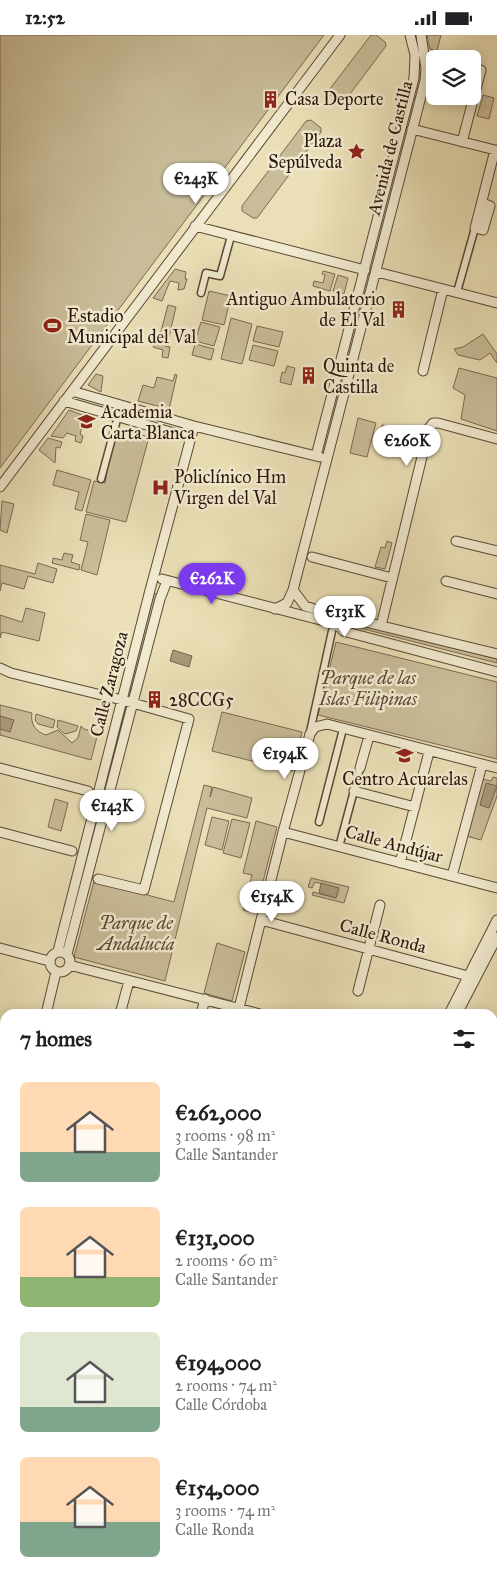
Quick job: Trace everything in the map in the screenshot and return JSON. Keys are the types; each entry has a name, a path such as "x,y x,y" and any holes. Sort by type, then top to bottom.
{"street":[{"path":"1,486 340,35"},
{"name":"Avenida de Castilla","path":"316,456 414,78 415,55 410,35"},
{"name":"Avenida de Castilla","path":"275,609 287,603 293,589 376,272 426,68 420,35"},
{"path":"462,142 470,105"},
{"path":"412,129 495,150 457,292"},
{"path":"195,226 365,270 373,265 376,272 497,302"},
{"path":"201,293 206,273 220,276 231,236"},
{"path":"423,371 443,289"},
{"path":"72,391 194,426 328,459"},
{"path":"64,401 191,438"},
{"path":"101,479 118,417"},
{"path":"172,432 175,420"},
{"path":"381,626 428,428 432,423 438,423 497,439"},
{"name":"Calle Zaragoza","path":"63,953 122,700 194,426"},
{"path":"456,541 497,551"},
{"path":"313,557 392,578"},
{"path":"155,577 275,609 337,623 353,619 497,654"},
{"name":"Calle Zaragoza","path":"63,953 160,599 167,581"},
{"path":"446,581 497,594"},
{"path":"293,589 305,606 337,623 343,631 497,672"},
{"path":"56,972 51,967 49,961 52,954 63,953 69,965 240,1009 282,832 310,734 337,623"},
{"path":"0,668 11,673 122,700 189,719 144,890 98,879"},
{"path":"310,734 315,727 327,724 429,752 497,768"},
{"path":"319,822 343,729"},
{"path":"340,847 369,736"},
{"path":"400,863 429,752"},
{"path":"452,876 482,765"},
{"path":"0,768 88,791"},
{"path":"354,791 415,807"},
{"path":"0,832 72,851"},
{"name":"Calle Andújar","path":"282,832 497,888"},
{"path":"358,991 380,905"},
{"name":"Calle Ronda","path":"261,920 468,976"},
{"path":"452,1009 497,920"},
{"path":"460,1009 497,937"},
{"path":"0,948 49,961"},
{"path":"56,972 63,971 69,965"},
{"path":"47,1009 56,972"},
{"path":"121,1009 129,981"},
{"path":"202,1009 205,999"}],"green space":[{"path":"0,35 324,35 0,468"},
{"path":"371,35 376,35 385,42 386,46 344,102 340,102 330,95 329,90"},
{"path":"427,35 441,35 437,50 430,49"},
{"path":"483,95 494,98 489,119 477,116"},
{"path":"311,120 321,128 321,132 257,218 253,218 242,211 242,206 306,121"},
{"path":"175,269 186,272 185,279 187,279 184,289 178,290 179,283 170,281 162,301 153,298"},
{"path":"323,271 335,274 330,291 313,286 314,281 323,283 325,275 322,274"},
{"path":"338,275 348,278 344,294 333,291"},
{"path":"209,291 231,296 224,325 202,320"},
{"path":"168,305 176,307 169,337 160,335"},
{"path":"231,318 252,324 242,364 221,359"},
{"path":"201,322 220,327 214,346 195,341"},
{"path":"257,326 283,332 279,347 253,341"},
{"path":"483,334 497,354 497,363 490,353 480,360 458,355 454,349 463,347"},
{"path":"160,338 166,339 165,346 170,347 168,358 162,357 163,350 153,347"},
{"path":"195,344 214,349 211,360 192,355"},
{"path":"253,345 278,351 274,366 249,360"},
{"path":"287,366 295,368 291,385 280,382 282,372 285,373"},
{"path":"459,368 497,378 497,431 461,419 465,395 453,388"},
{"path":"96,374 103,376 101,392 88,385"},
{"path":"175,374 177,375 169,409 138,401 143,385 154,388 157,377 173,381"},
{"path":"69,410 85,416 80,434 83,436 81,443 75,441 76,436 67,433 63,438 51,436"},
{"path":"358,418 376,423 367,457 350,453"},
{"path":"382,425 416,433 411,451 377,442"},
{"path":"115,428 149,437 126,522 86,512 94,481 105,483"},
{"path":"48,438 62,442 60,448 56,447 55,463 39,450"},
{"path":"57,470 91,480 82,511 75,509 79,492 53,485"},
{"path":"2,501 14,504 7,533 0,530"},
{"path":"86,514 110,520 97,575 81,570 88,542 80,540"},
{"path":"387,541 392,543 385,569 375,567 381,547 385,548"},
{"path":"64,553 73,555 71,562 80,565 79,570 52,563 53,558 62,560"},
{"path":"38,563 57,569 53,583 28,576 24,589 2,583 0,591 0,565 35,574"},
{"path":"153,593 157,594 133,691 128,690"},
{"path":"26,608 45,613 39,641 2,632 0,638 0,615 22,622"},
{"path":"353,621 497,659 497,663 352,626"},
{"name":"Parque de las Islas Filipinas","path":"336,642 497,682 497,759 318,715"},
{"path":"0,705 32,713 34,727 39,732 46,735 58,730 72,743 78,738 81,726 84,729 98,733 91,760 0,735"},
{"path":"124,708 128,709 88,864 84,863"},
{"path":"222,712 302,732 292,771 212,751"},
{"path":"36,714 55,720 53,728 38,724 35,720"},
{"path":"58,720 78,726 76,731 65,734 57,727"},
{"path":"493,777 497,778 497,796 481,840 466,836 482,779 491,781"},
{"name":"Parque de Andalucía","path":"204,785 212,787 210,797 213,787 252,798 247,818 207,808 165,981 74,957 94,881 174,902"},
{"path":"55,799 68,803 61,831 48,827"},
{"path":"212,817 229,821 222,850 205,845"},
{"path":"232,819 250,823 241,858 223,853"},
{"path":"256,821 277,827 255,913 243,910 252,875 243,873"},
{"path":"311,878 349,887 344,903 312,895 313,892 336,898 338,888 315,882 312,888 308,887"},
{"path":"217,943 245,952 232,1001 204,993"}],"shaded area":[{"path":"173,650 192,656 189,667 170,661"},
{"path":"0,716 14,720 10,732 0,729"},
{"path":"486,783 497,786 489,808 480,805"},
{"path":"321,883 339,888 336,898 319,893"}],"place":[{"name":"Casa Deporte","path":"271,99"},
{"name":"Plaza Sepúlveda","path":"356,151"},
{"name":"Antiguo Ambulatorio de El Val","path":"399,309"},
{"name":"Estadio Municipal del Val","path":"53,326"},
{"name":"Quinta de Castilla","path":"309,376"},
{"name":"Academia Carta Blanca","path":"87,422"},
{"name":"Policlínico Hm Virgen del Val","path":"160,487"},
{"name":"28CCG5","path":"155,700"},
{"name":"Centro Acuarelas","path":"405,756"}]}
